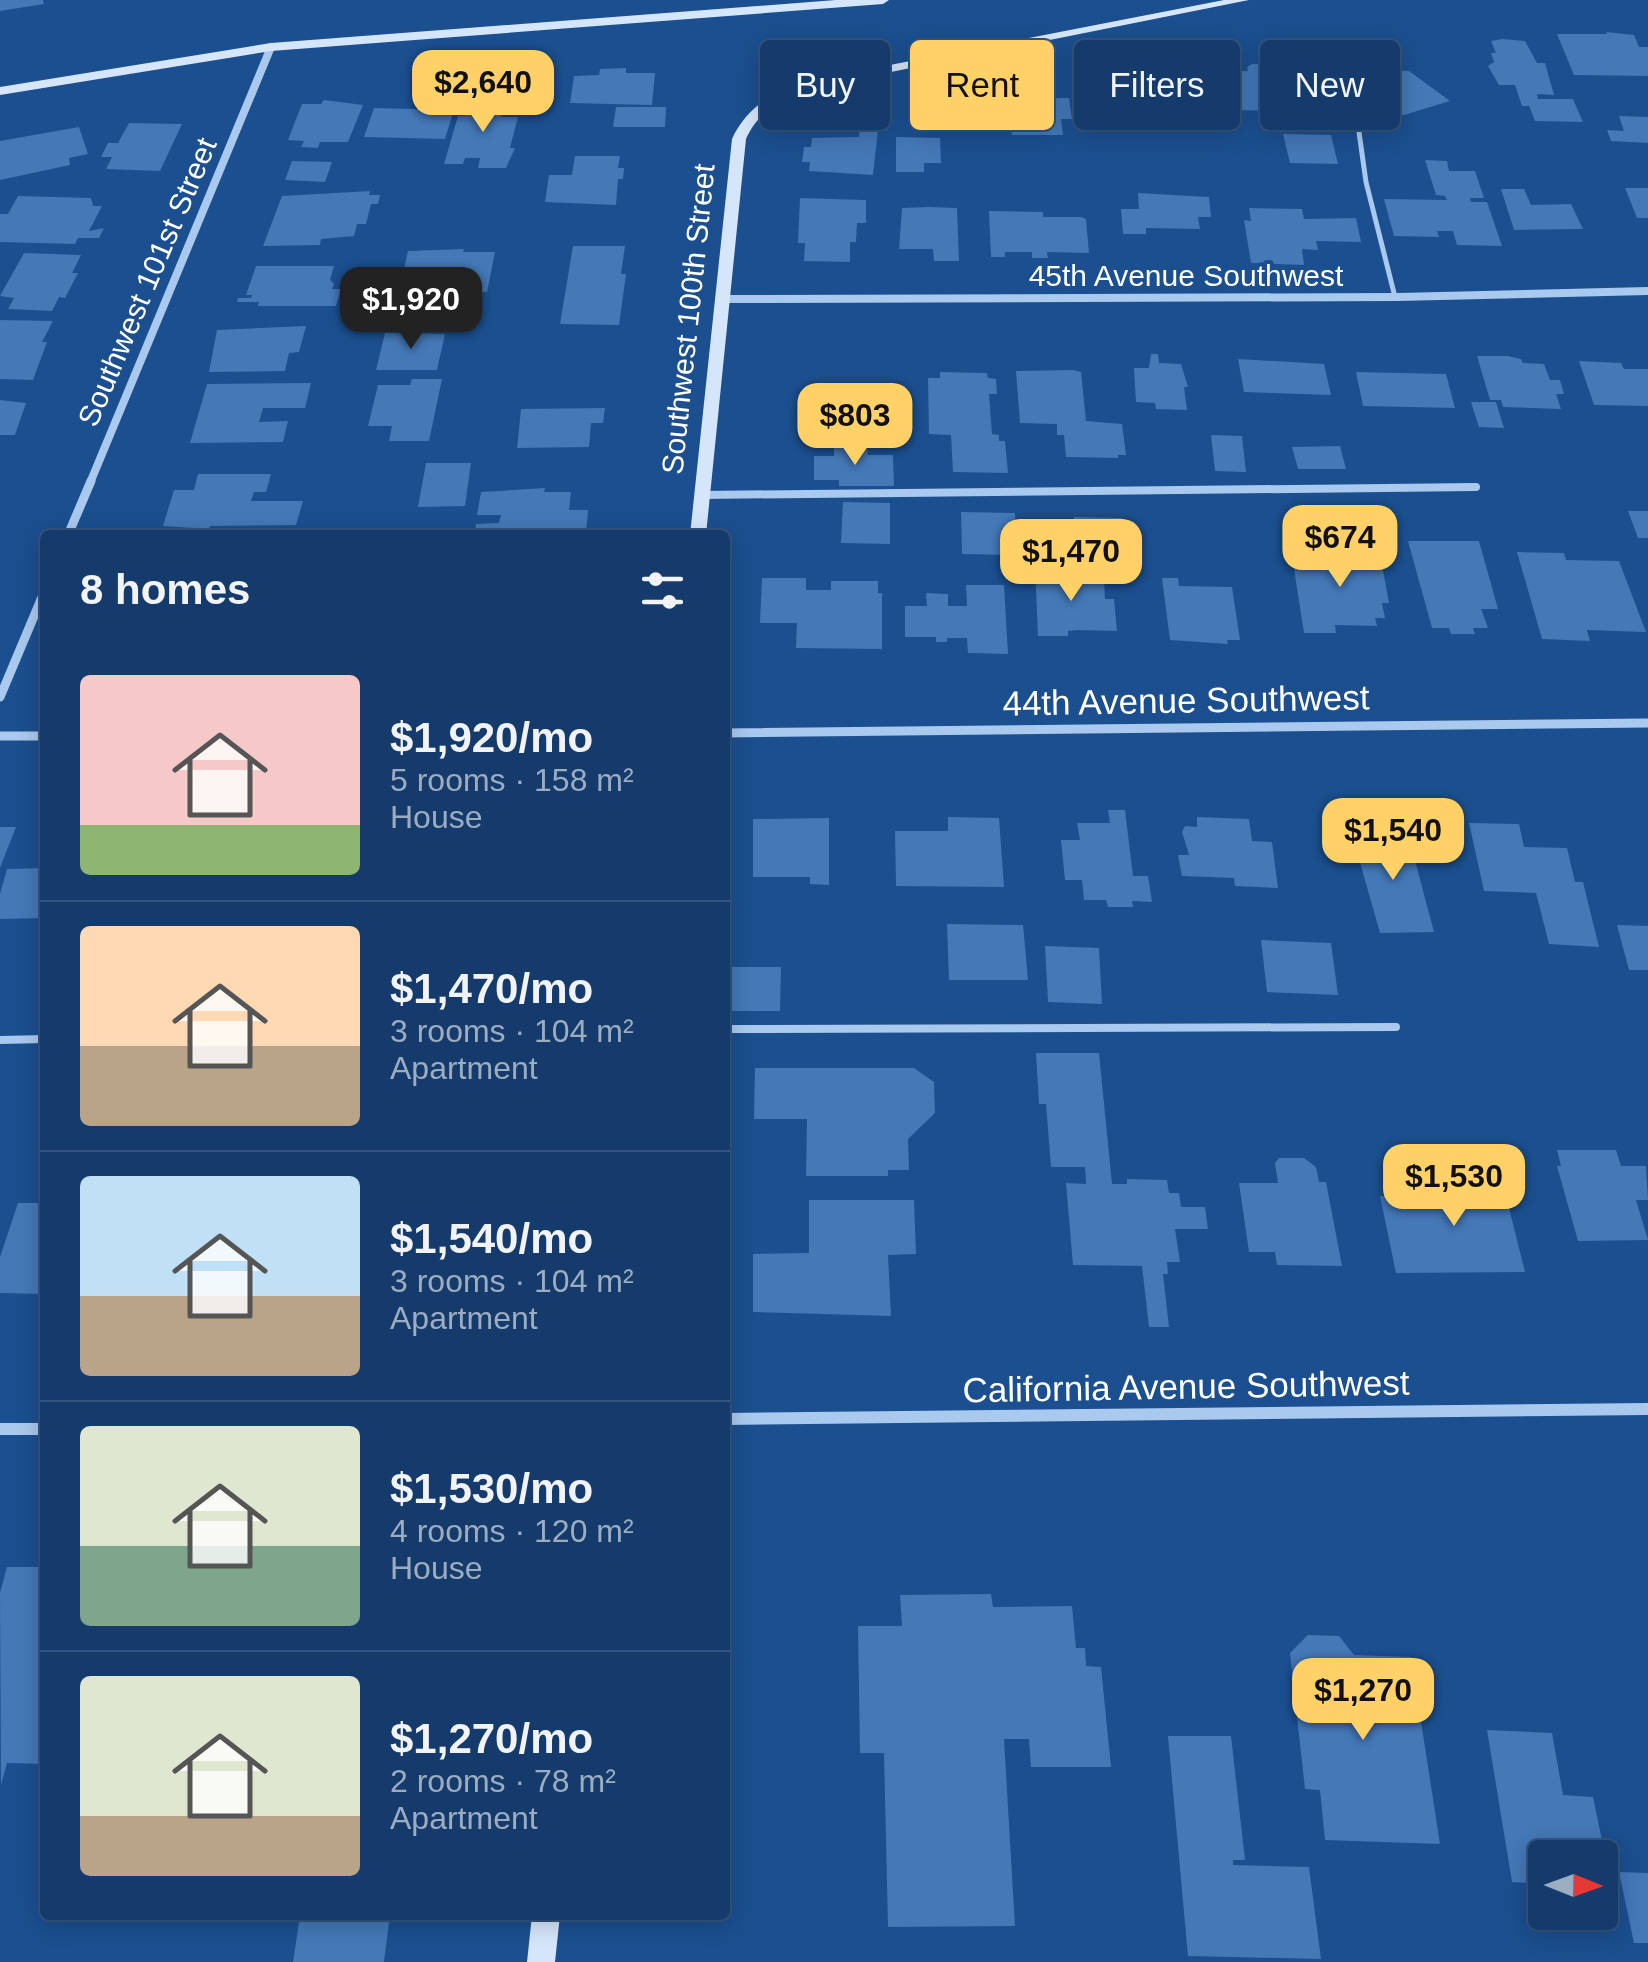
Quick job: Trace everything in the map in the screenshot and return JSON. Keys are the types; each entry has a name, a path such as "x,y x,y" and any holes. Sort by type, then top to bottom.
{"street":[{"path":"0,90 272,47 883,0"},
{"name":"Southwest 100th Street","path":"699,530 739,139 754,114 770,100 813,84 1234,1"},
{"name":"Southwest 101st Street","path":"70,530 272,47"},
{"name":"45th Avenue Southwest","path":"725,298 1396,296 1648,291"},
{"path":"0,698 40,602"},
{"name":"44th Avenue Southwest","path":"730,732 1648,723"},
{"path":"0,736 40,736"},
{"name":"California Avenue Southwest","path":"730,1419 1648,1409"},
{"path":"0,1429 40,1428"},
{"path":"541,1962 545,1920"}],"lane":[{"path":"1359,130 1366,182 1396,296"},
{"path":"703,495 1476,487"},
{"path":"730,1029 1396,1027"},
{"path":"0,1040 40,1039"}],"building":[{"path":"0,0 43,0 44,4 0,11"},
{"path":"1557,34 1634,35 1639,47 1648,47 1648,76 1574,75"},
{"path":"1491,41 1525,41 1537,63 1545,63 1554,95 1537,94 1538,99 1573,99 1583,122 1535,121 1529,106 1522,106 1515,85 1499,85 1488,66 1494,62 1491,53 1496,53"},
{"path":"1252,64 1260,64 1260,111 1240,110 1240,71 1248,71"},
{"path":"626,68 626,73 655,73 652,105 570,103 574,76"},
{"path":"1400,71 1409,71 1450,101 1400,116"},
{"path":"471,96 505,99 501,117 518,117 510,148 515,148 506,168 478,168 480,158 465,158 463,164 444,164 458,116 465,116"},
{"path":"1054,98 1069,98 1072,119 1061,119 1063,135 1012,135 1011,130 1054,130"},
{"path":"324,100 363,105 348,142 320,142 318,148 301,147 304,141 288,140 302,104 321,104"},
{"path":"616,107 666,107 665,127 613,127"},
{"path":"374,108 454,110 445,139 364,137"},
{"path":"1619,116 1648,117 1648,143 1611,141 1607,130 1624,131"},
{"path":"129,123 182,124 160,171 106,169 112,157 101,157 108,143 118,143"},
{"path":"79,127 88,154 69,158 70,165 0,180 0,141"},
{"path":"859,130 878,130 873,175 809,171 810,162 802,162 804,147 811,147 812,138 859,137"},
{"path":"1283,134 1331,135 1338,164 1290,163"},
{"path":"896,137 940,138 941,163 924,163 924,172 896,172"},
{"path":"575,156 620,156 618,168 624,168 623,179 618,179 616,205 545,202 549,175 572,175"},
{"path":"1425,160 1447,161 1449,171 1475,171 1484,198 1470,198 1471,202 1487,202 1502,246 1457,245 1453,231 1437,231 1439,237 1394,236 1384,199 1447,200 1436,195"},
{"path":"292,161 332,162 325,182 285,180"},
{"path":"1625,188 1648,188 1648,218 1637,218"},
{"path":"1501,189 1524,189 1531,205 1571,204 1583,229 1514,230"},
{"path":"370,191 369,195 380,195 378,204 371,204 366,224 357,224 354,236 321,239 320,245 263,246 282,196"},
{"path":"1138,193 1209,197 1211,217 1198,217 1200,229 1146,228 1146,234 1123,234 1121,209 1139,209"},
{"path":"18,196 91,198 93,206 102,206 89,231 104,228 99,238 78,238 75,244 0,242 0,214 8,214"},
{"path":"800,198 866,200 866,223 857,223 856,242 850,242 850,262 804,261 805,243 798,243"},
{"path":"902,208 957,208 959,261 934,261 933,249 899,249"},
{"path":"1249,208 1302,209 1304,219 1356,218 1361,242 1316,241 1318,250 1302,249 1304,265 1251,263 1244,220 1251,221"},
{"path":"989,211 1043,212 1043,217 1086,219 1089,253 1047,252 1048,258 1032,258 1032,252 1005,252 1005,257 991,257"},
{"path":"573,246 625,246 621,274 626,274 619,325 560,324"},
{"path":"464,249 463,252 495,252 487,292 411,291 414,278 402,278 408,251"},
{"path":"24,253 81,255 72,273 78,273 65,298 59,297 52,311 8,309 14,298 0,296"},
{"path":"256,266 334,266 332,289 341,289 336,306 258,306 259,302 237,302 238,298 251,298 252,295 246,295"},
{"path":"0,320 53,321 42,342 47,342 33,380 0,379"},
{"path":"306,326 299,352 289,353 285,371 209,372 217,330"},
{"path":"385,333 445,334 437,370 376,370"},
{"path":"1151,354 1158,354 1159,363 1181,364 1188,387 1184,387 1187,410 1156,409 1155,403 1136,402 1134,368 1149,368"},
{"path":"1477,356 1508,356 1523,363 1544,364 1550,380 1560,380 1564,394 1556,394 1561,409 1503,407 1501,400 1490,400"},
{"path":"1238,359 1324,364 1331,395 1244,392"},
{"path":"1579,361 1648,369 1648,406 1594,405"},
{"path":"1016,371 1081,372 1086,421 1122,424 1126,455 1066,457 1064,435 1057,435 1057,424 1020,423"},
{"path":"940,372 987,373 988,378 996,379 997,394 989,394 992,434 1005,441 1008,473 953,472 951,435 929,434 928,378 940,378"},
{"path":"1356,372 1446,374 1455,408 1363,406"},
{"path":"412,379 442,379 429,441 389,441 392,426 368,426 378,385 410,385"},
{"path":"311,383 305,408 263,408 259,422 288,421 283,442 190,443 207,384"},
{"path":"0,400 26,403 15,435 0,435"},
{"path":"1471,402 1496,402 1504,428 1479,427"},
{"path":"605,408 603,423 591,423 589,447 517,448 521,409"},
{"path":"1211,435 1242,436 1246,472 1215,471"},
{"path":"1340,446 1346,469 1298,469 1292,447"},
{"path":"834,447 867,447 868,455 893,455 894,486 839,486 839,480 814,480 814,456 834,456"},
{"path":"426,463 471,463 465,506 418,507"},
{"path":"198,474 271,474 266,492 254,492 251,501 303,501 296,525 209,529 163,526 174,490 194,490"},
{"path":"545,488 544,492 571,492 569,510 588,510 586,530 475,530 476,524 499,523 501,515 477,515 481,492"},
{"path":"843,502 890,503 890,544 841,543"},
{"path":"1628,511 1648,511 1648,538 1638,538"},
{"path":"961,512 1015,513 1017,555 962,554"},
{"path":"1074,517 1122,518 1125,548 1076,546"},
{"path":"1408,541 1479,541 1498,609 1481,609 1488,628 1473,628 1475,634 1451,634 1449,628 1432,628"},
{"path":"1313,551 1380,554 1389,603 1382,603 1385,618 1375,618 1377,626 1335,625 1336,633 1304,633 1292,556 1313,556"},
{"path":"1517,552 1564,553 1566,560 1619,561 1646,632 1587,630 1590,641 1542,639"},
{"path":"1035,567 1064,567 1065,580 1093,584 1092,578 1104,578 1105,599 1114,599 1117,631 1078,630 1068,631 1068,636 1038,636"},
{"path":"762,578 806,578 806,590 831,590 831,581 878,581 878,593 882,593 882,649 796,648 797,623 760,623"},
{"path":"1162,578 1178,578 1179,586 1232,587 1240,640 1227,640 1228,644 1170,640"},
{"path":"966,585 1004,585 1008,654 968,653 967,638 936,642 936,637 905,637 905,606 927,606 926,593 948,594 948,606 967,606"},
{"path":"1108,810 1125,810 1133,876 1148,876 1152,902 1132,901 1133,907 1108,907 1106,900 1084,900 1082,880 1065,880 1061,840 1080,840 1077,823 1110,823"},
{"path":"948,817 999,818 1004,887 896,886 895,831 948,831"},
{"path":"1197,817 1249,819 1252,841 1272,842 1278,888 1235,886 1234,878 1182,876 1178,855 1189,855 1182,832 1185,826 1197,827"},
{"path":"829,818 829,885 810,884 810,877 753,877 753,819"},
{"path":"1469,823 1519,824 1524,847 1567,848 1575,882 1583,882 1599,947 1549,944 1536,893 1484,891"},
{"path":"0,827 16,827 0,868"},
{"path":"1352,834 1408,834 1434,932 1380,933"},
{"path":"40,868 40,918 0,919 0,894 7,869"},
{"path":"947,924 1023,925 1028,980 949,980"},
{"path":"1617,925 1648,926 1648,970 1629,970"},
{"path":"1261,940 1331,943 1338,995 1267,992"},
{"path":"1045,946 1099,948 1102,1004 1048,1002"},
{"path":"730,967 781,967 780,1011 730,1011"},
{"path":"1036,1053 1099,1053 1112,1184 1127,1184 1127,1179 1167,1180 1169,1193 1179,1193 1181,1207 1205,1207 1208,1229 1175,1229 1180,1262 1167,1262 1168,1274 1163,1274 1169,1327 1149,1327 1142,1266 1073,1265 1066,1183 1086,1184 1085,1167 1051,1167 1046,1104 1039,1104"},
{"path":"755,1068 914,1068 934,1082 935,1113 908,1139 909,1170 888,1170 888,1176 806,1176 807,1119 754,1119"},
{"path":"1557,1150 1616,1150 1621,1166 1646,1166 1648,1200 1636,1200 1648,1240 1578,1241 1557,1166 1561,1166"},
{"path":"1279,1158 1304,1158 1316,1167 1319,1182 1326,1182 1342,1266 1277,1265 1275,1252 1249,1252 1239,1183 1278,1183 1275,1163"},
{"path":"1449,1176 1501,1176 1525,1272 1396,1273 1380,1196 1411,1196 1409,1190 1453,1190"},
{"path":"40,1197 40,1294 0,1293 0,1257 18,1203 38,1203"},
{"path":"809,1200 914,1200 916,1254 888,1255 891,1316 753,1312 753,1254 809,1253"},
{"path":"7,1567 40,1567 40,1764 7,1763 1,1785 0,1593"},
{"path":"991,1594 993,1607 1072,1606 1076,1648 1085,1648 1086,1666 1101,1667 1111,1767 1031,1767 1029,1739 1004,1739 1015,1926 888,1927 884,1753 860,1753 858,1626 902,1626 900,1595"},
{"path":"1308,1635 1339,1636 1354,1655 1411,1657 1440,1844 1325,1840 1320,1790 1305,1789 1290,1653"},
{"path":"1487,1730 1552,1733 1563,1795 1593,1797 1602,1840 1528,1840 1528,1883 1512,1882"},
{"path":"1168,1736 1231,1736 1245,1860 1233,1860 1233,1865 1309,1867 1321,1959 1188,1956"},
{"path":"1619,1872 1648,1873 1648,1943 1634,1943"},
{"path":"299,1920 389,1920 384,1962 293,1962"}]}
